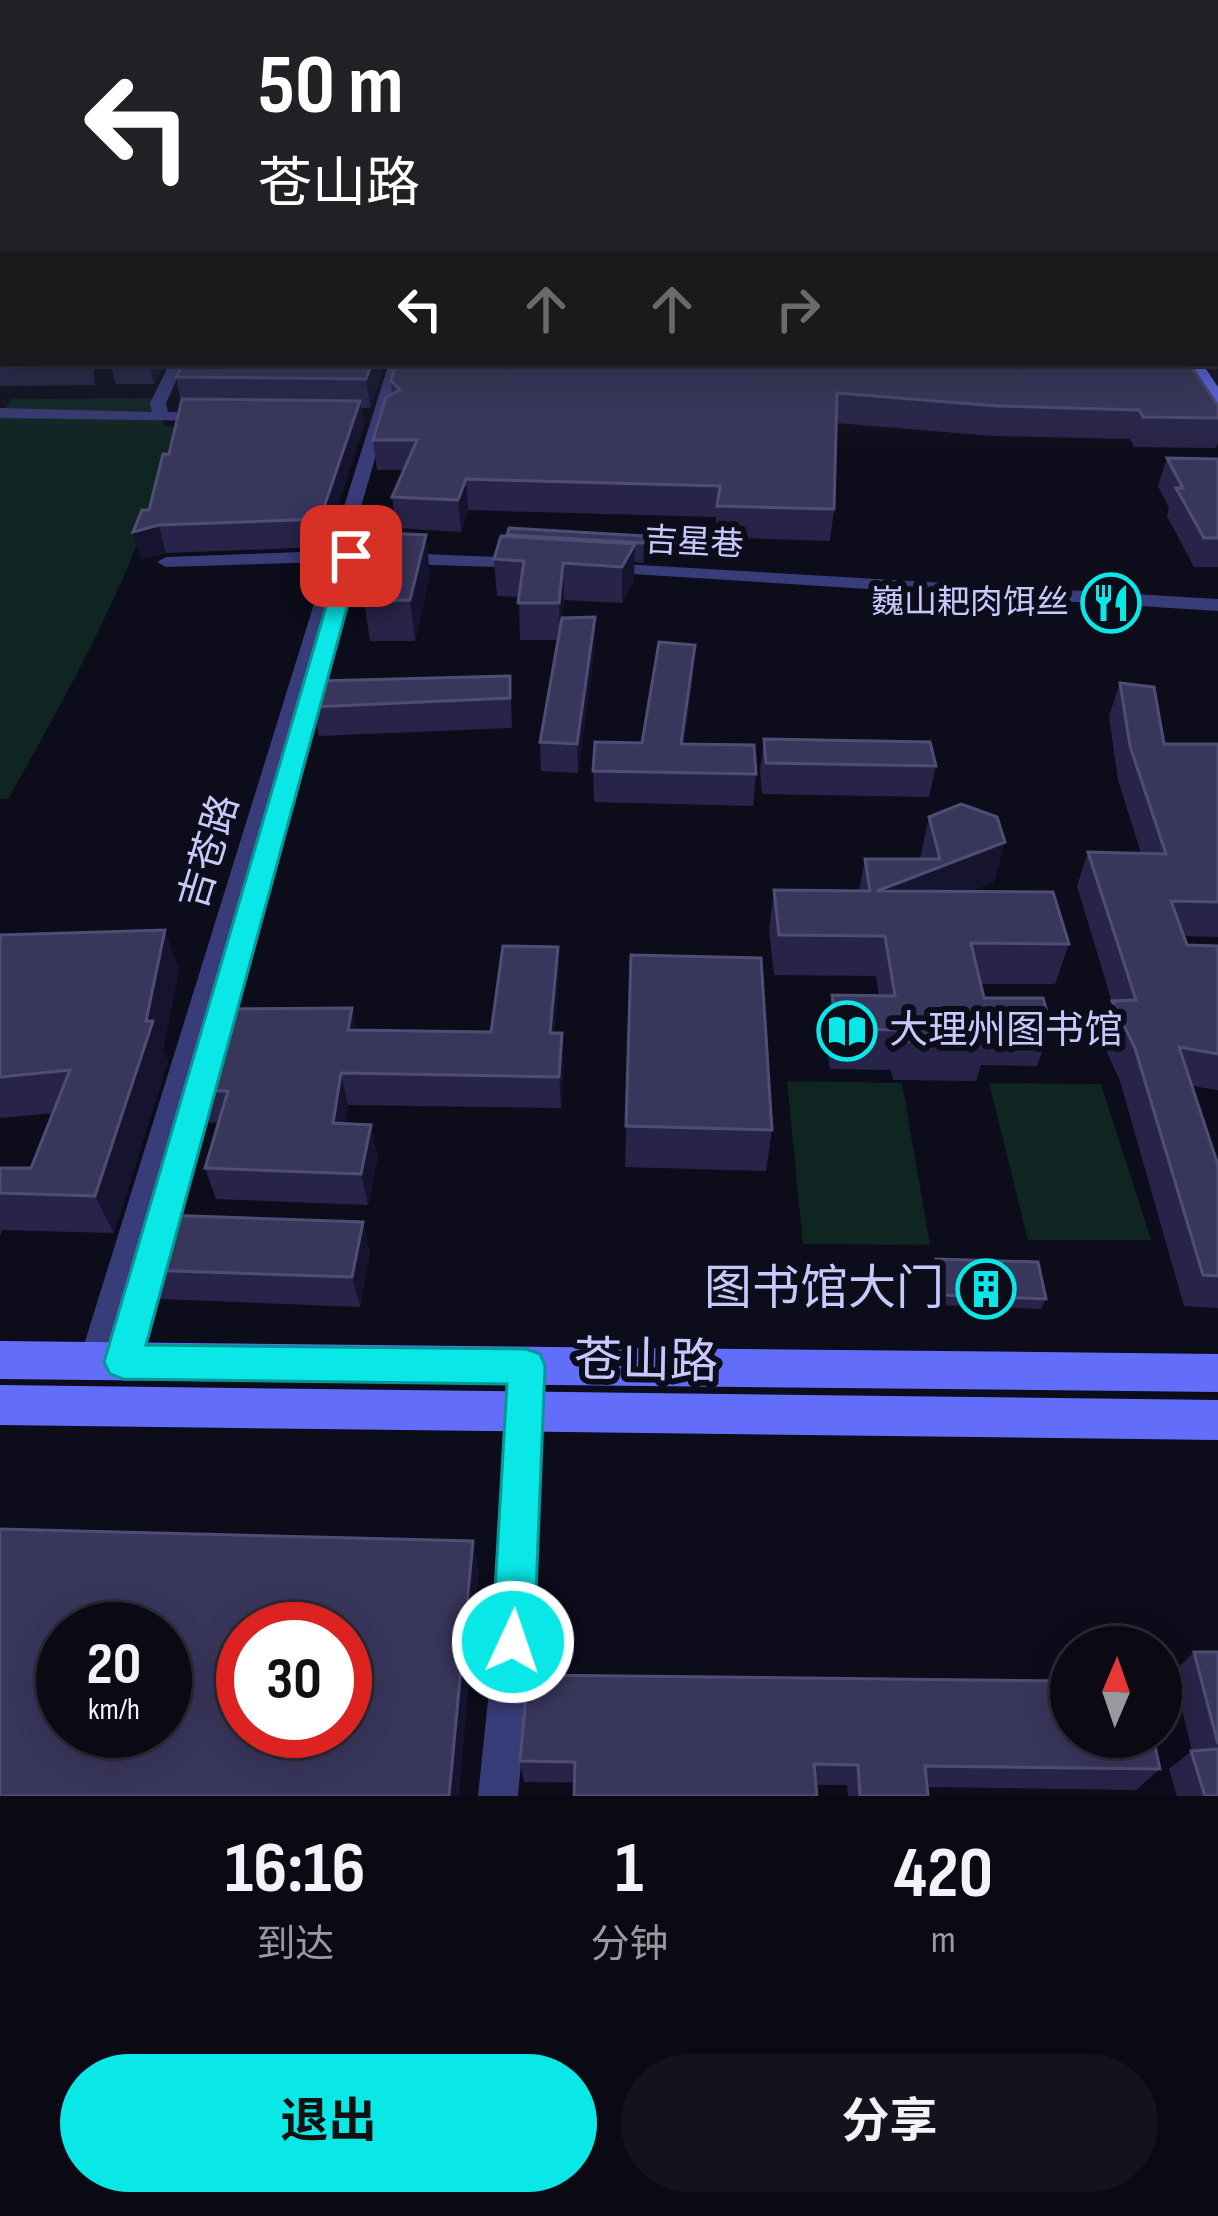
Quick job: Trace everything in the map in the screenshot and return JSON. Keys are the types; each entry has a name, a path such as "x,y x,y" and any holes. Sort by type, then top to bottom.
{"main road":[{"path":"1195,366 1218,402"},
{"name":"苍山路","path":"0,1360 1218,1373"},
{"name":"苍山路","path":"0,1405 1218,1420"}],"street":[{"path":"160,418 158,403 176,366"},
{"name":"吉苍路","path":"109,1361 344,557 375,418 395,366"},
{"name":"吉苍路","path":"375,418 406,366"},
{"path":"0,413 226,418"},
{"path":"166,562 344,557 548,565"},
{"name":"吉星巷","path":"596,568 1218,605"},
{"path":"499,1796 513,1642 526,1366"}],"green space":[{"path":"154,398 165,426 177,427 145,525 58,709 8,799 0,799 0,418 11,399"},
{"path":"787,1081 902,1083 930,1245 803,1244"},
{"path":"989,1083 1101,1084 1151,1240 1028,1240"}],"building":[{"path":"182,366 371,366 366,379 176,377"},
{"path":"395,366 1191,366 1218,406 1218,418 1143,417 1139,410 998,406 837,393 834,509 717,506 720,486 466,479 458,500 392,497 417,440 373,440 386,397 400,390 391,381"},
{"path":"182,399 360,401 320,519 159,525 133,532 142,510 149,510"},
{"path":"1167,458 1218,459 1218,538 1204,538 1176,488 1183,488"},
{"path":"509,528 647,536 644,543 507,535"},
{"path":"385,533 426,535 410,600 364,601"},
{"path":"501,536 635,544 622,567 563,563 559,603 518,603 524,561 494,559"},
{"path":"595,617 577,744 540,742 562,618"},
{"path":"659,642 695,645 681,744 754,745 756,774 593,771 595,742 642,743"},
{"path":"510,676 510,698 313,707 319,681"},
{"path":"1120,683 1154,687 1164,744 1218,744 1218,902 1171,901 1187,945 1218,946 1218,1054 1179,1047 1218,1165 1218,1276 1203,1275 1135,1048 1112,1001 1136,1000 1088,852 1166,854 1130,746"},
{"path":"764,739 930,742 936,766 766,763"},
{"path":"961,804 997,817 1005,842 877,891 1053,892 1069,944 971,943 984,998 1043,998 1051,1026 985,1025 988,1041 903,1041 901,1030 837,1029 832,995 895,996 885,936 779,935 774,890 870,891 865,859 940,859 929,817"},
{"path":"165,930 146,1021 153,1021 95,1196 0,1193 0,1168 31,1168 70,1070 0,1077 0,935"},
{"path":"503,946 558,947 550,1033 562,1033 559,1077 341,1073 333,1123 371,1125 361,1174 205,1168 228,1091 198,1091 222,1009 352,1008 348,1030 491,1032"},
{"path":"631,955 761,958 772,1130 626,1126"},
{"path":"163,1215 363,1222 352,1277 147,1270"},
{"name":"图书馆大门","path":"936,1259 1038,1262 1046,1299 942,1295"},
{"path":"0,1529 473,1541 449,1796 0,1796"},
{"path":"1194,1652 1218,1652 1218,1744"},
{"path":"528,1675 1050,1681 1050,1758 1158,1758 1160,1769 925,1766 928,1796 860,1796 858,1765 814,1764 817,1796 574,1796 575,1762 520,1761"},
{"path":"1218,1749 1218,1796 1205,1796 1191,1751"}],"place":[{"name":"巍山耙肉饵丝","path":"1111,603"},
{"name":"大理州图书馆","path":"847,1031"},
{"name":"图书馆大门","path":"986,1289"}],"route":[{"path":"351,556 123,1362 526,1366 513,1642"}]}
